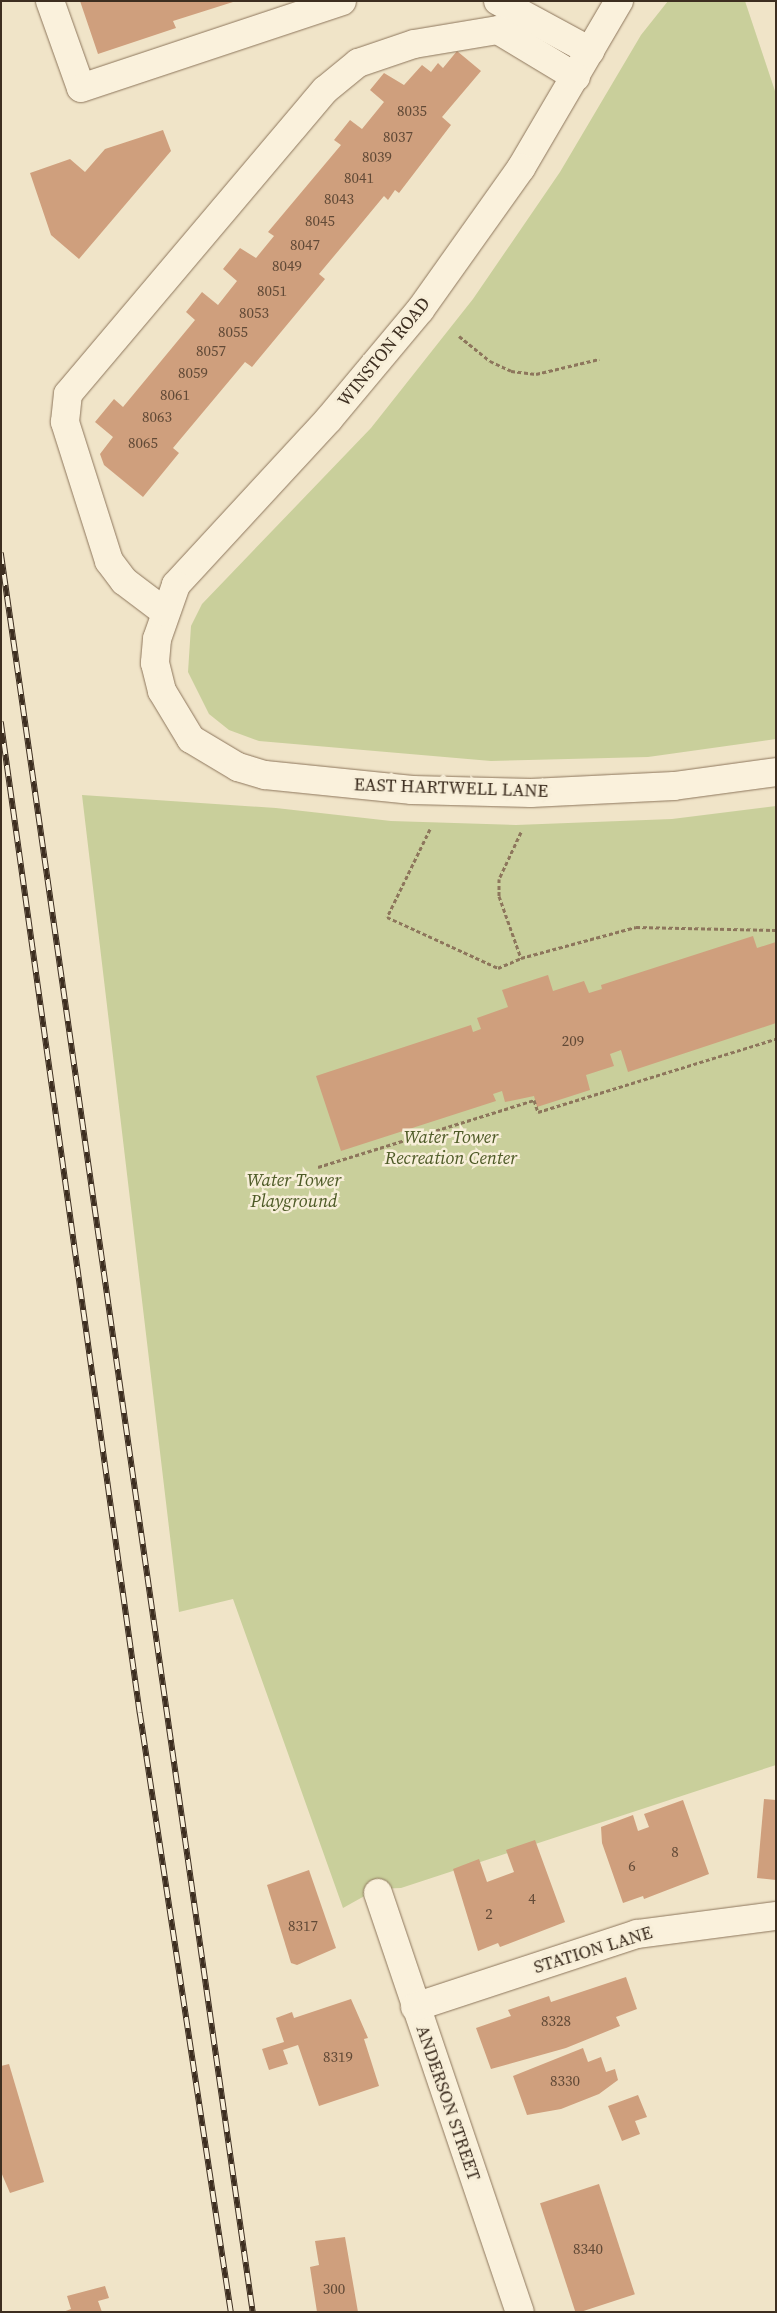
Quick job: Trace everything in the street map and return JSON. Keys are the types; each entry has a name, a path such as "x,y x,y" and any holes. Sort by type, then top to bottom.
{"street":[{"path":"50,1 81,88 342,1"},
{"path":"498,1 590,52"},
{"name":"WINSTON ROAD","path":"162,691 155,663 165,612 191,564 329,418 420,310 510,183 576,77 618,1"},
{"path":"165,612 124,581 109,561 65,422 68,394 326,90 358,63 414,44 498,30 576,77"},
{"name":"EAST HARTWELL LANE","path":"162,691 191,739 211,754 238,767 301,781 420,791 531,793 674,786 776,772"},
{"name":"ANDERSON STREET","path":"378,1893 415,2008 520,2312"},
{"name":"STATION LANE","path":"415,2008 637,1934 776,1916"}],"path":[{"path":"460,336 490,361 511,371 536,374 599,358"},
{"path":"430,829 388,917 498,968 521,958 636,927 776,930"},
{"path":"521,832 499,879 499,896 521,958"},
{"path":"318,1167 534,1100 538,1112 776,1039"}],"green space":[{"path":"668,1 745,1 776,94 776,739 648,757 491,761 259,741 229,730 209,714 188,672 191,626 202,604 371,428 473,299 560,172 641,35"},
{"name":"Water Tower Recreation Center","path":"82,795 276,808 391,821 516,825 672,819 776,806 776,1765 401,1888 377,1889 343,1908 233,1599 179,1612"}],"building":[{"path":"80,1 233,2 173,21 176,28 98,54"},
{"path":"457,51 481,71 442,117 451,125 399,193 395,190 388,200 384,196 319,274 325,279 252,367 245,362 173,448 179,453 143,497 104,465 100,454 113,437 95,422 114,399 123,407 195,320 186,312 202,292 218,305 237,281 223,269 240,248 256,258 274,236 268,232 341,145 334,140 350,120 362,129 384,102 370,90 384,73 404,85 422,65 431,72 438,63 443,68"},
{"path":"163,130 171,151 79,259 51,235 30,173 70,159 85,172 105,149"},
{"name":"Water Tower Recreation Center","path":"753,936 757,948 776,942 776,1023 628,1072 621,1050 610,1054 614,1066 586,1075 590,1090 537,1107 534,1096 505,1102 502,1091 493,1094 496,1101 341,1151 316,1076 471,1025 473,1032 481,1029 477,1018 508,1007 502,990 548,975 553,991 584,981 589,993 602,989 601,985"},
{"path":"764,1799 776,1800 776,1880 757,1878"},
{"path":"683,1800 709,1874 644,1899 643,1896 623,1903 602,1843 601,1827 633,1815 638,1831 649,1827 644,1814"},
{"path":"535,1840 565,1922 500,1947 498,1943 478,1951 453,1869 479,1859 487,1882 514,1872 506,1850"},
{"path":"309,1870 336,1948 297,1965 291,1963 267,1885"},
{"path":"626,1977 637,2009 616,2017 620,2026 566,2048 491,2069 476,2028 511,2016 508,2010 549,1996 551,2002"},
{"path":"351,1999 368,2038 364,2039 379,2086 319,2106 298,2045 283,2050 288,2064 269,2070 262,2049 284,2042 276,2018 292,2012 294,2018"},
{"path":"583,2048 588,2062 601,2057 606,2072 615,2069 618,2080 599,2094 561,2109 527,2115 513,2076"},
{"path":"9,2064 44,2182 10,2193 1,2172 1,2066"},
{"path":"638,2095 647,2117 635,2121 640,2134 622,2141 608,2106"},
{"path":"599,2184 635,2294 575,2312 540,2203"},
{"path":"345,2237 358,2312 317,2312 310,2267 319,2265 315,2241"},
{"path":"105,2286 109,2298 98,2301 102,2312 63,2312 71,2309 67,2296"}],"railway":[{"path":"1,553 253,2312"},
{"path":"1,722 140,1713 231,2312"}],"park label":[{"name":"Water Tower Playground","path":"294,1191"}]}
